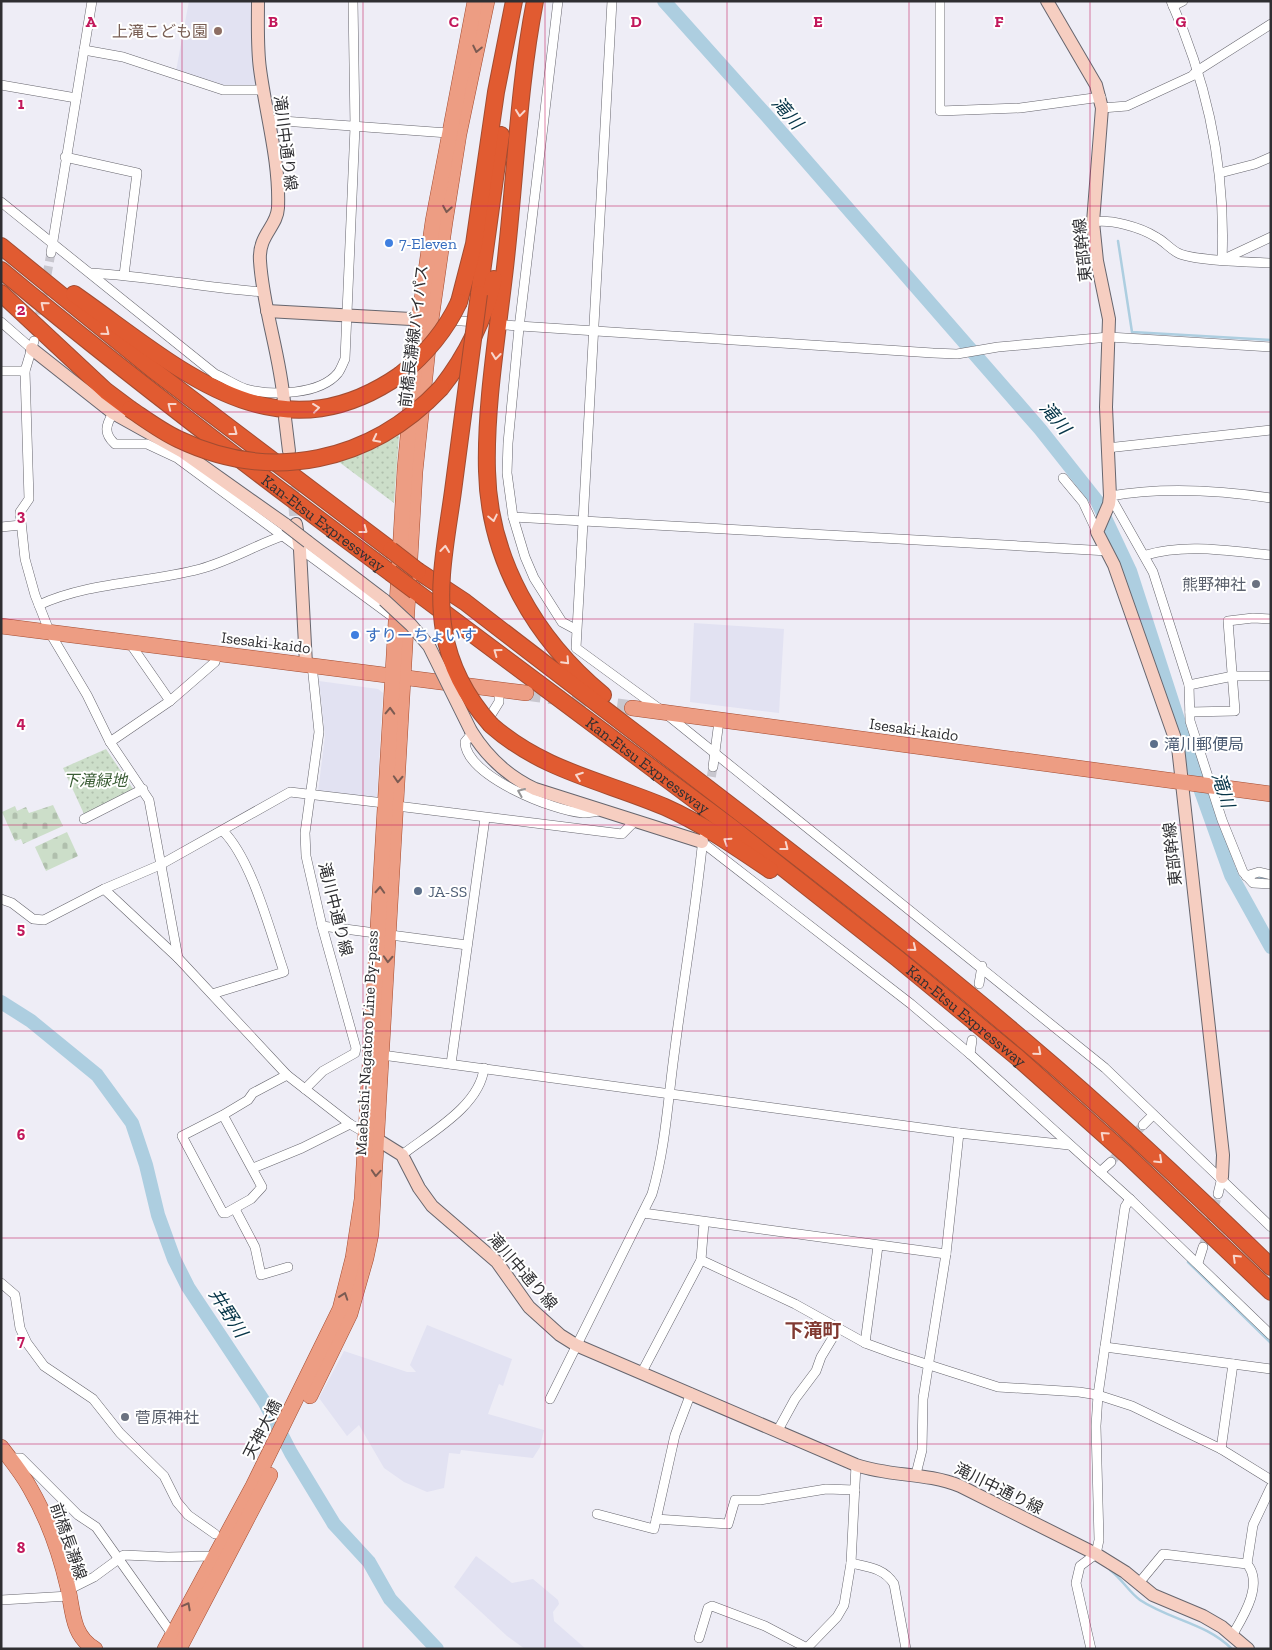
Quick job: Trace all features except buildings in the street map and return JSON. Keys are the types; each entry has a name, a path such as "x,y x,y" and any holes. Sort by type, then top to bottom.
{"highway":[{"path":"1,244 193,377 212,389 241,401 281,409 327,407 375,391 400,375 433,345 459,302 474,244 496,92 514,1"},
{"path":"522,1 506,94 446,540 442,600 444,630 453,665 471,700 480,727 554,766 628,793 692,820 726,840 897,958"},
{"path":"535,1 512,186 487,451 491,512 502,553 528,610 541,630 568,662 615,705 713,780 747,817"},
{"path":"1,293 106,391 159,428 196,447 236,459 281,463 320,458 371,442 408,419 442,388 466,354 484,313 502,246 512,186"},
{"name":"Kan-Etsu Expressway","path":"1,244 152,369 418,570 465,602 747,817 908,944 1028,1044 1136,1138 1271,1267"},
{"name":"Kan-Etsu Expressway","path":"1,270 263,478 735,830 897,958 1039,1076 1148,1174 1271,1292"}],"main road":[{"name":"前橋長瀞線バイパス","path":"398,677 416,472 432,221 475,1"},
{"name":"前橋長瀞線バイパス","path":"425,320 459,134 487,1"},
{"name":"Isesaki-kaido","path":"1,626 526,693"},
{"name":"Maebashi-Nagatoro Line By-pass","path":"372,1136 398,677"},
{"name":"Isesaki-kaido","path":"632,708 1271,794"},
{"name":"Maebashi-Nagatoro Line By-pass","path":"306,1393 348,1286 360,1216 382,1056 383,934"},
{"name":"天神大橋","path":"256,1491 306,1393"},
{"name":"前橋長瀞線","path":"5,1452 30,1487 49,1526 69,1593 76,1627 83,1641 93,1648"},
{"path":"165,1649 214,1556 256,1491"},
{"path":"179,1649 256,1491"}],"street":[{"path":"52,249 65,157 92,1"},
{"name":"滝川中通り線","path":"258,1 260,67 275,158 278,210 262,240 260,249 263,292 273,344 278,356 284,398"},
{"path":"1,202 52,249 89,273 215,374 246,389 284,398 326,383 338,373 345,359 355,127 353,1"},
{"path":"558,1 519,328 507,473 513,517 534,578 562,622 575,629"},
{"path":"612,1 575,629 576,648 665,713 982,966 1105,1068 1153,1116 1222,1177 1271,1227"},
{"path":"940,1 940,111 1101,102 1127,106 1192,76 1271,24"},
{"path":"1047,1 1083,61 1101,102"},
{"path":"1184,1 1172,3 1212,119 1220,172 1220,204 1224,221 1222,260"},
{"path":"84,50 123,57 222,90 263,90"},
{"path":"1,85 76,98"},
{"name":"東部幹線","path":"1101,102 1093,222 1097,261 1109,318 1106,384 1110,496 1107,509 1097,528 1108,550 1174,734 1179,754 1198,783 1223,1155 1222,1177 1218,1194"},
{"path":"268,120 448,133"},
{"path":"65,157 137,173 124,275"},
{"path":"1220,172 1255,164 1271,157"},
{"path":"1093,222 1101,220 1143,230 1158,237 1179,254 1222,260 1271,263"},
{"path":"1222,260 1271,237"},
{"path":"89,273 124,275 217,289 263,292"},
{"path":"267,311 477,322"},
{"path":"1,322 33,345 113,413 183,452 288,528 304,546 390,615"},
{"path":"504,325 519,328 959,353 1109,337 1271,347"},
{"path":"33,345 26,371 29,499 20,512 25,559 39,605 50,632 87,695 110,742 149,800 178,958"},
{"path":"1,371 26,371"},
{"path":"113,413 106,424 106,430 107,435 115,444 147,444 171,455 236,500 288,528"},
{"path":"285,418 289,451"},
{"path":"1107,448 1271,430"},
{"path":"1063,478 1084,502 1097,528"},
{"path":"1271,498 1242,494 1141,491 1110,496 1146,555 1154,572 1189,685 1190,721 1198,783 1222,820 1246,876 1253,883 1271,884"},
{"path":"513,517 1108,550"},
{"path":"1,527 21,525"},
{"path":"39,605 61,595 199,569 229,559 288,528"},
{"path":"304,546 384,600 411,625 429,646 480,727 488,754 519,781 535,789 634,821 702,840 911,1004 970,1054 1130,1199 1271,1335"},
{"name":"滝川中通り線","path":"304,546 309,664 319,732 305,833 306,856 322,926 356,1048 355,1053 323,1071 305,1089"},
{"path":"1146,555 1160,550 1207,549 1271,555"},
{"path":"1190,712 1235,711 1228,622 1253,618 1271,619"},
{"path":"128,642 170,701"},
{"path":"110,742 170,701 215,662 217,654"},
{"path":"1189,685 1233,676 1271,676"},
{"path":"480,727 499,702 499,690"},
{"path":"713,767 719,721"},
{"path":"84,819 143,789"},
{"path":"1,899 12,903 32,919 44,920 104,889 160,865 290,792 622,834 634,821"},
{"path":"450,1064 485,818"},
{"path":"212,994 284,972 255,889 234,843 223,831"},
{"path":"550,1400 652,1194 659,1170 664,1147 669,1092 702,840"},
{"path":"1246,876 1259,872 1271,875"},
{"path":"104,889 178,958 287,1075 350,1124 402,1155 466,1104 476,1093 484,1068"},
{"path":"322,926 467,945"},
{"path":"979,984 982,966"},
{"path":"970,1054 972,1040"},
{"path":"382,1056 669,1092 959,1133 1069,1145"},
{"path":"223,1115 262,1187 251,1200 226,1214 223,1212 181,1138 248,1100 253,1093 287,1075"},
{"path":"1143,1125 1153,1116"},
{"path":"252,1168 302,1148 350,1124"},
{"path":"916,1474 922,1450 923,1399 946,1254 959,1133"},
{"name":"滝川中通り線","path":"402,1155 419,1188 432,1206 497,1262 529,1308 560,1335 576,1345 856,1465 886,1474 916,1474 941,1479 960,1486 1096,1554 1139,1583 1153,1595 1203,1616 1233,1634 1248,1649"},
{"path":"1100,1172 1111,1162"},
{"path":"1091,1649 1076,1583 1080,1566 1096,1554 1099,1540 1096,1426 1098,1395 1125,1207 1130,1199"},
{"path":"234,1209 255,1247 260,1274 288,1267"},
{"path":"642,1213 704,1223 946,1254"},
{"path":"642,1372 702,1260 704,1223"},
{"path":"865,1343 878,1246"},
{"path":"1198,1263 1203,1247"},
{"path":"702,1260 795,1304 838,1330 865,1343 929,1366 998,1387 1062,1390 1098,1395 1132,1406 1221,1449 1271,1480"},
{"path":"1,1283 15,1294 20,1328 27,1343 44,1366 93,1400 120,1432 164,1476 177,1502 188,1515 215,1534"},
{"path":"778,1430 795,1399 816,1371 821,1358 838,1330"},
{"path":"1105,1347 1271,1369"},
{"path":"1221,1449 1233,1364"},
{"path":"596,1514 654,1529 675,1435 691,1393"},
{"path":"5,1452 21,1458 78,1515 96,1527 172,1634"},
{"path":"699,1638 708,1608 712,1606 765,1626 806,1648 837,1617 844,1605 851,1563 856,1465"},
{"path":"1233,1634 1245,1614 1252,1594 1252,1578 1247,1564 1253,1525 1271,1488"},
{"path":"656,1519 728,1524 735,1500 760,1500 826,1489 855,1490"},
{"path":"1139,1583 1163,1554 1247,1564"},
{"path":"1,1600 69,1593 120,1560 124,1555 168,1558 214,1556"},
{"path":"851,1563 878,1569 888,1575 894,1584 906,1649"}],"shaded area":[{"name":"上滝こども園","path":"189,1 252,1 257,87 223,87 176,71"},
{"path":"694,623 784,629 779,713 690,702"},
{"path":"319,681 378,689 383,693 377,797 374,800 318,792 325,736"},
{"path":"427,1325 512,1359 503,1386 499,1384 488,1414 544,1430 540,1447 533,1458 461,1450 460,1454 449,1453 444,1488 427,1492 404,1482 384,1468 359,1425 347,1436 319,1398 344,1351 407,1372 416,1372 410,1365"},
{"path":"476,1556 512,1583 533,1579 558,1600 559,1604 553,1612 554,1621 586,1649 525,1649 507,1636 454,1587"}],"green space":[{"path":"399,435 394,503 339,462 376,448"},
{"name":"下滝緑地","path":"106,749 133,789 84,814 63,768"},
{"path":"53,805 63,826 23,844 21,839 15,841 2,812 15,806 17,811 26,807 29,813"},
{"path":"67,832 78,856 46,871 35,847"}],"waterway":[{"name":"滝川","path":"664,1 1040,429 1097,501 1130,571 1202,794 1231,875 1271,947"},
{"path":"1118,241 1132,332 1271,340"},
{"path":"1229,867 1239,871"},
{"path":"1254,876 1270,880"},
{"name":"井野川","path":"1,1002 31,1021 97,1075 132,1123 146,1165 158,1215 174,1259 188,1287 265,1403 291,1453 334,1524 369,1562 390,1599 437,1649"},
{"path":"1188,1262 1271,1343"},
{"path":"1110,1570 1140,1600 1211,1633 1232,1649"}],"tunnel":[{"path":"37,328 51,253"},
{"path":"291,468 296,524"},
{"path":"526,693 632,708"},
{"path":"709,790 713,767"},
{"path":"1111,1162 1143,1125"},
{"path":"1203,1247 1218,1194"}],"place":[{"name":"上滝こども園","path":"218,31"},
{"name":"7-Eleven","path":"389,243"},
{"name":"熊野神社","path":"1256,584"},
{"name":"すりーちょいす","path":"355,635"},
{"name":"滝川郵便局","path":"1154,744"},
{"name":"JA-SS","path":"418,891"},
{"name":"菅原神社","path":"125,1417"}],"district":[{"name":"下滝町","path":"813,1330"}]}
